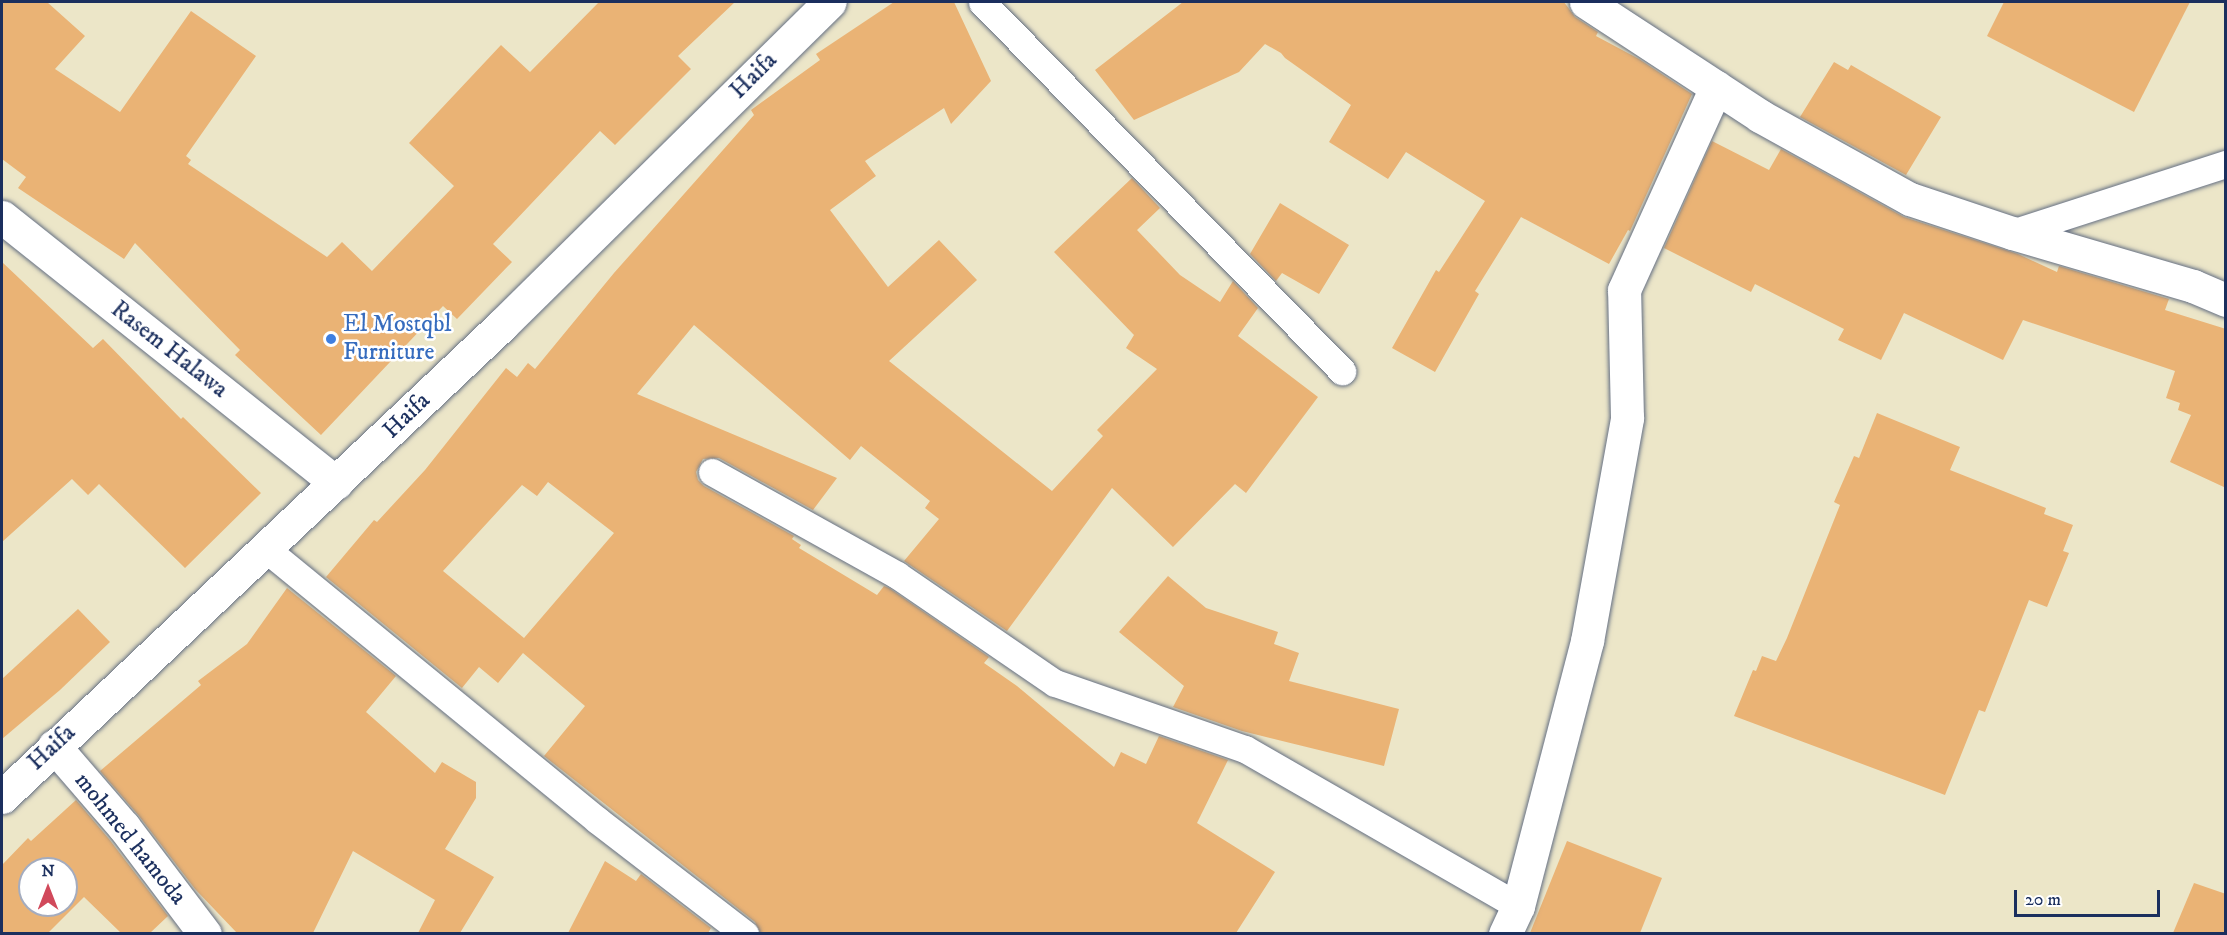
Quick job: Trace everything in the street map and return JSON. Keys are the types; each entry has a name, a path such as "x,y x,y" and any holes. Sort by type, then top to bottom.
{"street":[{"name":"Haifa","path":"2,797 502,325 829,2"},
{"path":"1586,2 1760,116 1910,199 2012,233 2193,286 2226,300"},
{"path":"1512,920 1587,641 1624,430 1624,290 1716,87"},
{"name":"Rasem Halawa","path":"2,217 336,483"},
{"name":"mohmed hamoda","path":"54,746 124,827 205,933"}],"lane":[{"path":"982,2 1342,371"},
{"path":"2012,233 2226,164"},
{"path":"712,472 897,575 1054,683 1245,749 1512,920"},
{"path":"266,549 597,820 745,933"}],"building":[{"path":"2,2 47,2 85,36 55,69 120,112 191,11 256,56 186,156 191,160 188,164 327,257 342,242 372,271 454,186 409,143 501,45 530,72 599,2 735,2 678,56 691,69 615,145 600,131 493,244 512,262 457,319 443,306 321,435 235,355 240,350 135,243 124,259 18,188 26,177 2,159"},
{"path":"894,2 954,2 991,81 951,124 944,108 865,161 876,176 830,210 888,287 939,240 977,280 889,361 1052,491 1103,436 1097,430 1157,369 1126,348 1134,335 1054,252 1132,178 1160,208 1137,230 1180,275 1220,302 1233,281 1258,308 1238,336 1318,397 1246,493 1235,484 1173,547 1112,488 1007,631 904,561 939,519 925,508 930,501 861,446 850,460 694,325 637,394 837,478 813,510 719,458 703,459 696,472 698,480 704,486 794,536 792,539 801,545 799,548 877,595 884,586 889,588 989,657 984,663 1017,686 1114,767 1121,752 1146,764 1159,736 1228,760 1197,823 1275,872 1236,933 760,933 755,922 544,756 585,706 523,653 498,683 479,667 462,688 326,577 374,520 377,522 425,470 506,368 517,377 528,363 535,369 614,273 754,115 751,110 820,60 816,54","holes":["548,482 614,533 524,638 443,571 522,485 537,496"]},
{"path":"1183,2 1564,2 1575,17 1598,32 1596,36 1639,59 1692,94 1630,231 1628,230 1609,264 1521,217 1475,291 1479,294 1435,372 1392,348 1436,270 1439,272 1485,201 1406,152 1388,179 1329,142 1351,105 1281,53 1265,44 1239,72 1134,120 1095,70"},
{"path":"2004,2 2190,2 2134,112 1987,36"},
{"path":"1834,62 1848,70 1851,65 1941,117 1906,175 1800,117"},
{"path":"1712,141 1769,170 1781,149 1904,217 2018,254 2057,272 2059,266 2169,299 2165,310 2226,329 2226,488 2170,462 2191,415 2178,410 2180,403 2166,398 2175,371 2023,320 2003,360 1904,313 1881,360 1838,340 1844,329 1755,284 1751,292 1664,248"},
{"path":"1280,203 1349,245 1319,294 1282,273 1276,281 1250,254"},
{"path":"2,262 93,348 103,339 181,419 183,417 261,493 185,568 99,484 88,495 72,479 2,542"},
{"path":"1877,413 1960,447 1950,470 2046,508 2044,514 2073,525 2063,551 2069,553 2047,607 2029,600 1985,712 1979,710 1945,795 1734,716 1753,670 1756,671 1762,656 1776,661 1787,638 1840,505 1834,502 1854,456 1859,458"},
{"path":"1168,576 1206,608 1278,632 1274,644 1299,653 1289,681 1399,709 1384,766 1242,731 1173,707 1184,686 1119,632"},
{"path":"287,588 396,676 366,712 435,773 442,762 476,782 476,798 445,849 494,877 460,933 418,933 435,900 353,851 313,933 237,933 195,889 139,816 100,771 201,685 198,681 247,644"},
{"path":"78,609 110,642 60,690 2,739 2,679"},
{"path":"76,800 168,916 150,933 121,933 84,897 78,903 78,857 18,857 18,917 64,917 48,933 2,933 2,865 28,838 31,841"},
{"path":"1567,841 1662,878 1640,933 1530,933"},
{"path":"605,861 636,881 641,874 711,928 708,933 568,933"},
{"path":"2194,883 2226,894 2226,933 2173,933"}],"place":[{"name":"El Mostqbl Furniture","path":"331,339"}]}
